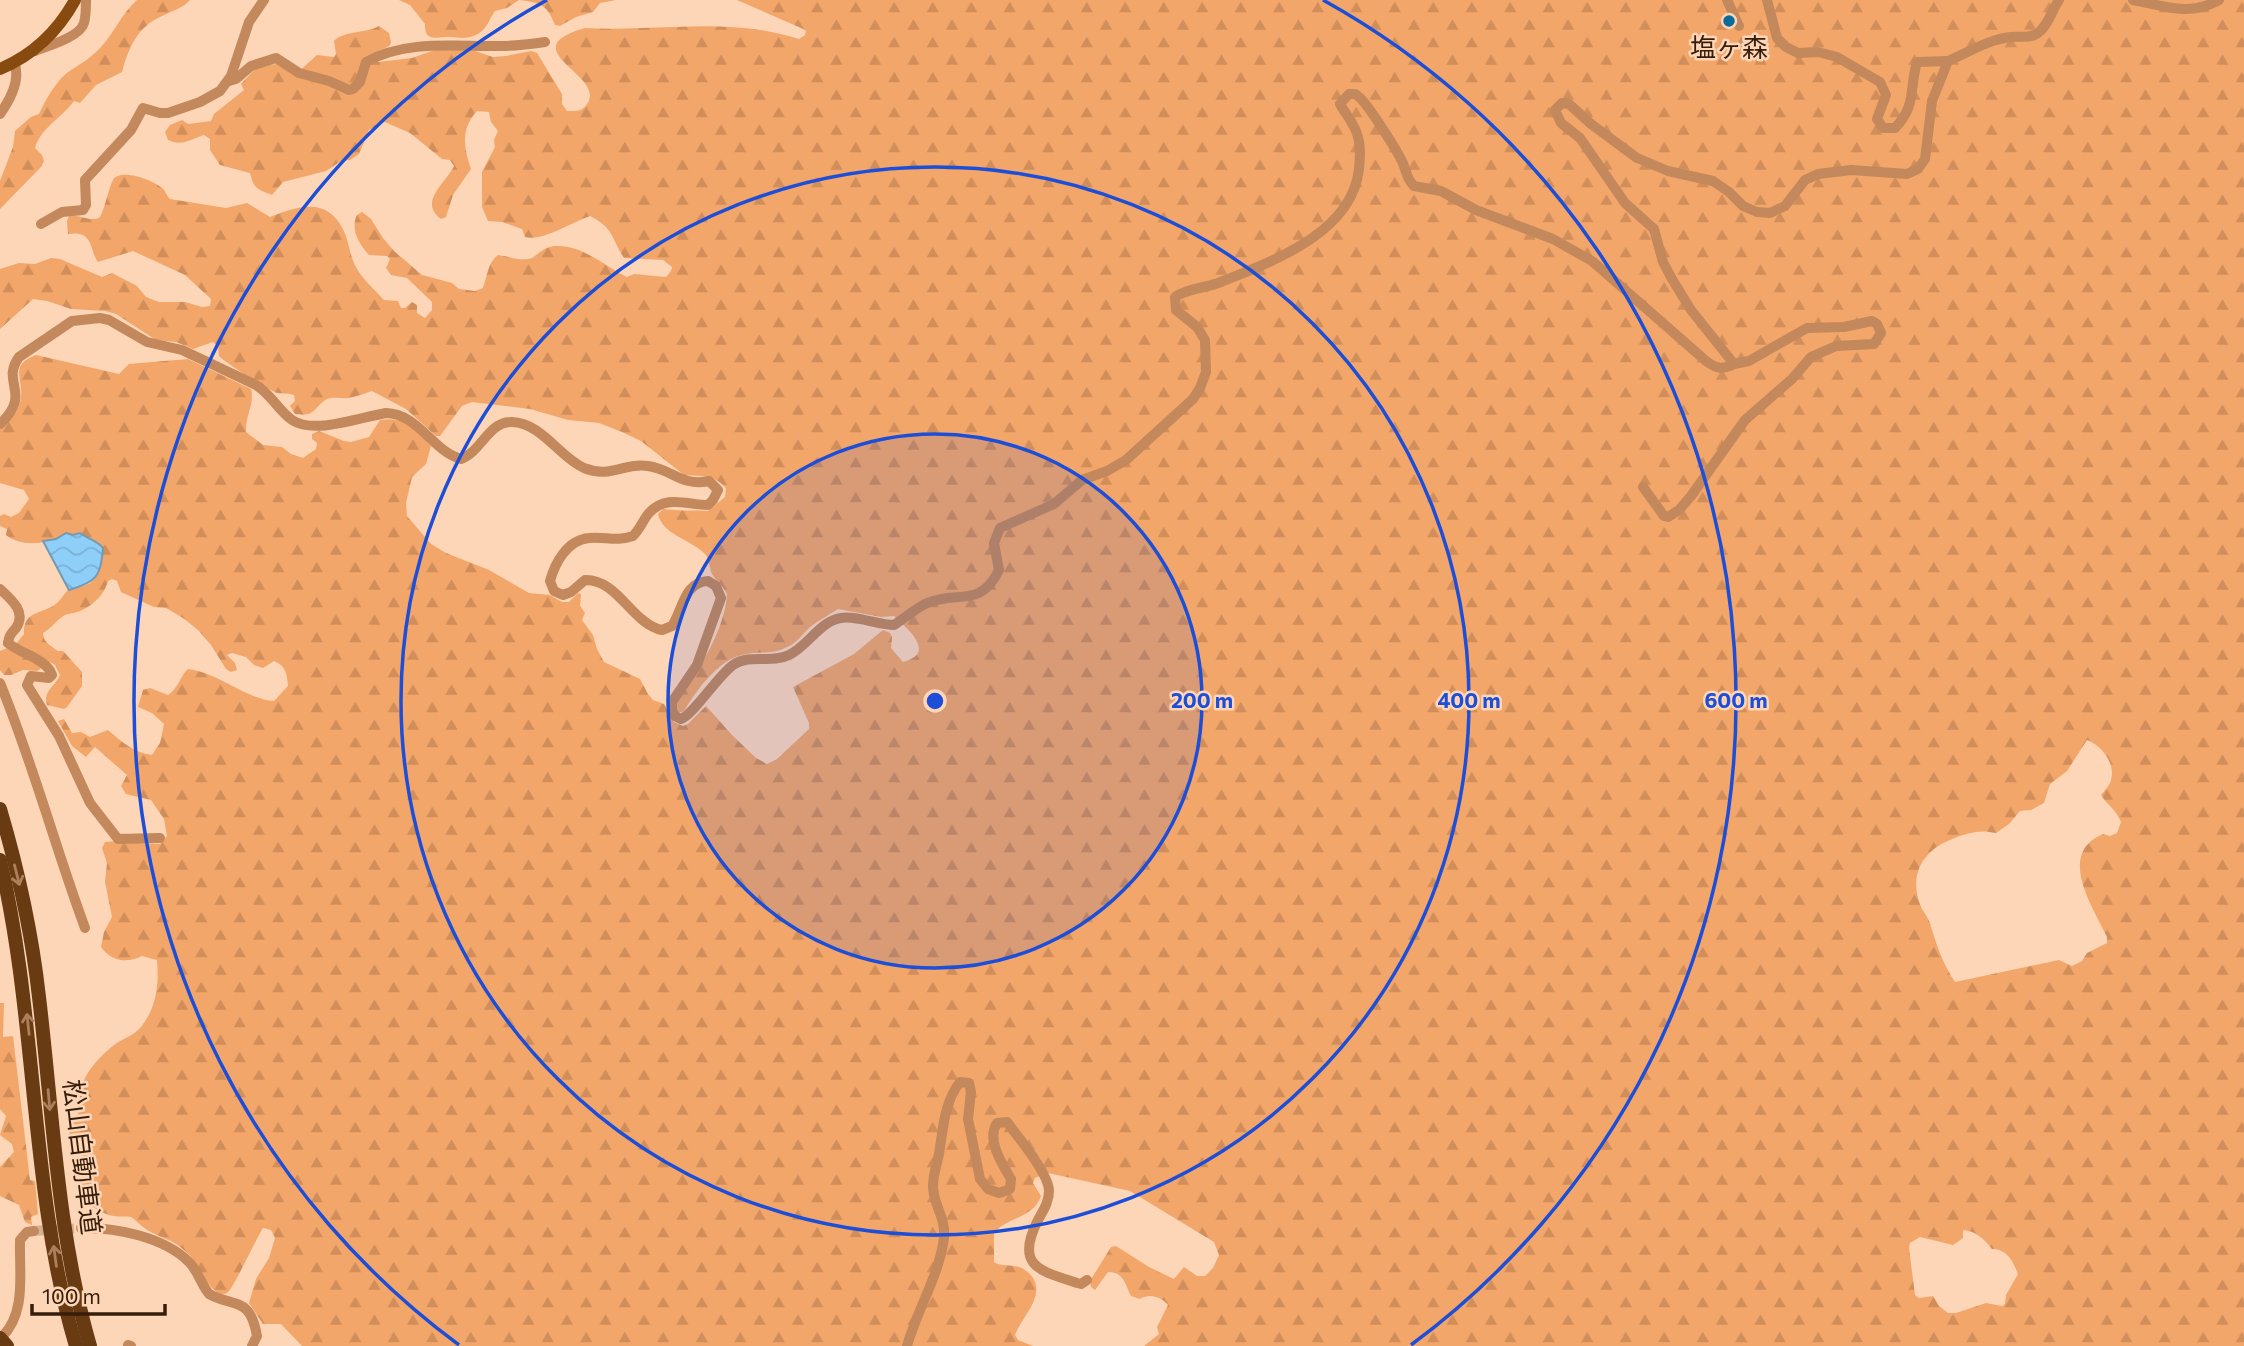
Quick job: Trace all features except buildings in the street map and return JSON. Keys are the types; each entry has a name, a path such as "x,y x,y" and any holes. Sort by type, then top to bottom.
{"highway":[{"name":"松山自動車道","path":"0,809 24,901 39,995 58,1190 77,1294 90,1346"},
{"name":"松山自動車道","path":"0,860 11,906 25,999 57,1272 76,1346"},
{"path":"0,1338 7,1346"}],"main road":[{"path":"0,69 28,54 61,22 75,0"}],"street":[{"path":"28,54 62,41 82,28 85,23 86,0"},
{"path":"229,81 249,22 264,0"},
{"path":"1727,0 1739,26"},
{"path":"1768,0 1777,37 1786,47 1798,53 1827,53 1880,82 1886,95 1877,119 1883,128 1895,128 1909,111 1917,62 1948,61 1993,41 2036,35 2042,30 2059,0"},
{"path":"2133,0 2180,10 2202,8 2219,0"},
{"path":"41,224 62,212 85,208 85,180 131,130 143,107 160,113 187,107 213,95 251,66 276,58 299,73 348,90 360,82 366,62 399,51 437,45 502,46 545,42"},
{"path":"1734,364 1691,310 1672,279 1663,262 1654,229 1625,203 1580,138 1560,123 1555,110 1562,103 1569,103 1591,124 1637,158 1668,171 1713,181 1743,206 1770,214 1785,206 1805,180 1818,174 1851,170 1907,174 1918,169 1926,152 1932,101 1948,61"},
{"path":"0,114 15,85 17,71 14,62"},
{"path":"0,424 15,407 17,400 13,372 19,357 72,321 100,317 147,342 182,350 256,385 266,391 295,422 304,425 319,427 396,413 413,422 453,457 461,459 475,452 493,430 510,422 530,428 584,468 610,473 645,465 657,467 682,481 709,481 718,490 708,505 667,502 650,512 633,536 617,540 591,537 581,540 562,554 550,582 554,591 563,595 585,580 598,581 650,625 662,630 672,626 688,590 694,585 708,581 716,586 721,598 697,665 672,702 675,716 681,719 687,717 732,666 743,660 770,660 788,656 833,620 843,617 894,625 925,604 974,595 987,589 999,570 994,543 1000,528 1054,504 1082,480 1107,471 1126,460 1179,412 1200,388 1206,372 1206,358 1205,340 1197,327 1176,310 1175,297 1217,284 1285,253 1317,234 1338,215 1351,199 1360,158 1359,139 1340,104 1349,94 1358,95 1366,103 1413,186 1441,191 1476,210 1553,239 1592,261 1713,367 1723,369 1749,361 1808,328 1844,327 1872,321 1877,324 1881,333 1878,340 1869,346 1836,346 1811,357 1792,379 1745,420 1691,496 1673,515 1664,516 1643,488"},
{"path":"0,589 19,611 18,624 4,639 20,653 45,664 51,671 52,675 46,679 31,676 27,685 59,736 90,803 118,839 160,838"},
{"path":"0,683 29,760 65,876 85,928"},
{"path":"907,1346 944,1240 944,1225 933,1184 943,1121 954,1089 960,1082 969,1083 971,1092 968,1119 980,1179 988,1189 999,1193 1010,1189 1011,1178 992,1139 997,1123 1007,1122 1042,1173 1049,1189 1047,1202 1031,1236 1029,1251 1036,1267 1042,1272 1077,1283 1081,1284 1087,1280"},
{"path":"81,1228 113,1228 172,1248 190,1262 209,1294 241,1304 247,1309 257,1336 252,1346"},
{"path":"0,1338 13,1324 20,1293 20,1240 27,1232 34,1231"}],"green space":[{"path":"137,0 190,0 146,26 131,46 122,72 96,85 80,103 74,101 47,128 35,148 44,161 41,167 0,209 0,181 13,147 15,131 31,117 39,114 66,74 98,51"},
{"path":"399,0 519,0 507,8 495,11 478,34 462,38 435,38 426,34 425,24 410,5"},
{"path":"519,0 616,0 600,3 593,12 560,26 555,25 543,6"},
{"path":"737,0 2244,0 2244,1346 1144,1346 1159,1334 1157,1327 1168,1305 1155,1297 1140,1299 1131,1296 1118,1274 1108,1272 1095,1290 1091,1287 1090,1281 1111,1247 1116,1246 1174,1279 1184,1267 1197,1276 1205,1276 1213,1268 1219,1255 1214,1242 1130,1191 1048,1173 1035,1178 1033,1183 1041,1196 1033,1209 994,1233 994,1262 1025,1270 1036,1286 1033,1303 1015,1335 1018,1340 1033,1346 302,1346 281,1324 263,1324 249,1303 256,1279 269,1258 275,1238 271,1230 263,1228 230,1290 222,1294 211,1287 192,1258 176,1244 147,1230 131,1217 107,1214 94,1208 84,1197 79,1184 83,1155 69,1136 71,1125 81,1109 81,1091 88,1073 114,1045 138,1030 151,1011 158,977 157,960 142,956 119,960 101,947 104,932 112,917 105,882 107,863 102,848 105,842 160,844 167,836 164,819 151,800 126,794 121,786 127,775 95,747 86,757 72,746 58,721 64,719 72,733 81,732 90,737 108,730 123,743 152,755 160,743 164,724 152,713 138,707 143,690 150,688 168,695 188,669 200,671 264,700 274,701 288,686 285,671 274,661 263,668 254,665 246,657 232,653 227,655 235,663 237,670 231,672 226,669 211,645 183,618 166,608 154,607 121,592 117,581 112,579 95,602 80,611 65,615 43,633 48,644 58,651 63,651 82,672 82,686 67,707 64,709 47,705 46,696 60,675 55,665 50,662 37,671 23,670 4,675 0,670 0,651 16,644 24,634 26,621 55,604 68,590 90,583 97,575 101,554 99,543 80,533 66,533 52,540 28,543 6,535 7,529 0,526 0,516 4,514 11,517 19,513 29,499 24,490 0,483 0,429 19,407 19,372 28,359 36,355 119,374 129,364 188,359 251,389 252,400 246,432 263,445 282,447 303,458 316,449 317,443 312,439 312,434 319,431 351,442 369,437 380,420 396,420 409,425 431,446 426,464 412,477 406,503 407,516 431,544 489,570 529,593 550,595 562,602 569,602 578,593 581,594 580,606 585,613 582,620 593,635 604,662 640,679 653,700 664,704 674,722 683,726 706,706 756,758 767,764 777,759 809,729 809,723 793,687 854,654 883,630 890,633 891,648 903,662 913,658 919,647 917,640 894,616 881,617 838,609 810,627 789,646 780,650 742,655 724,663 701,686 684,711 678,713 678,700 716,636 727,594 712,575 705,554 665,527 658,514 663,509 708,511 725,497 726,488 716,480 684,475 641,441 599,423 568,420 530,409 472,402 462,406 440,436 436,436 406,409 372,391 349,398 328,399 313,412 295,414 290,406 295,401 294,395 277,393 238,370 219,356 218,346 213,342 193,349 176,342 156,340 116,314 105,311 71,309 33,299 0,329 0,269 19,263 35,264 51,258 60,259 102,277 112,273 137,286 146,297 159,302 210,306 211,299 185,275 133,251 98,262 84,235 68,234 69,216 93,219 100,217 113,180 117,176 130,175 160,186 170,199 226,208 247,203 270,217 304,207 324,209 340,223 354,263 369,284 384,300 398,301 401,308 412,302 417,305 417,313 425,318 432,310 432,302 407,278 391,275 386,268 390,259 387,256 369,255 357,236 357,215 362,212 371,219 394,251 422,275 452,283 459,289 475,291 483,288 490,266 498,255 528,259 552,246 584,252 627,277 634,274 666,277 672,267 663,260 624,258 612,234 590,216 532,238 525,237 522,229 502,222 488,221 482,207 482,172 495,147 494,140 498,131 491,122 489,112 477,111 468,125 465,147 471,169 453,195 446,217 441,219 432,206 433,200 454,166 450,160 442,159 410,133 385,122 369,130 359,154 350,160 341,161 326,171 283,182 272,195 257,188 250,173 220,165 210,150 210,139 204,135 178,143 168,140 165,132 170,125 182,120 188,124 211,121 214,114 244,90 241,84 257,67 276,64 295,75 317,55 334,57 334,41 339,38 379,26 389,33 391,42 377,52 378,62 412,58 435,50 472,50 493,57 531,51 537,53 562,94 562,104 567,111 583,108 590,93 585,83 558,54 556,45 564,36 585,28 720,26 773,32 799,39 806,31","holes":["2087,740 2102,750 2109,761 2111,780 2101,795 2121,822 2117,833 2110,836 2103,834 2089,843 2082,854 2080,867 2087,897 2107,937 2107,943 2087,953 2082,961 2072,966 2059,960 1955,982 1943,961 1918,898 1917,877 1924,859 1940,845 1956,838 1973,832 1996,833 2009,824 2020,811 2031,810 2044,803 2050,784 2067,771","1963,1230 1976,1234 1992,1249 2006,1253 2014,1265 2018,1274 2002,1306 1986,1303 1948,1313 1939,1306 1933,1296 1919,1298 1915,1295 1910,1243 1920,1237 1953,1245 1963,1238"]},
{"path":"0,1003 4,1003 3,1037 13,1036 30,1180 35,1181 38,1214 31,1217 32,1225 25,1222 19,1205 0,1196 0,1167 14,1152 12,1144 0,1135 6,1116 0,1109"}],"water":[{"path":"66,533 80,533 103,548 101,566 95,577 69,590 43,541 56,539"}],"tunnel":[{"path":"34,1231 81,1228"}],"place":[{"name":"塩ヶ森","path":"1729,21"}]}
